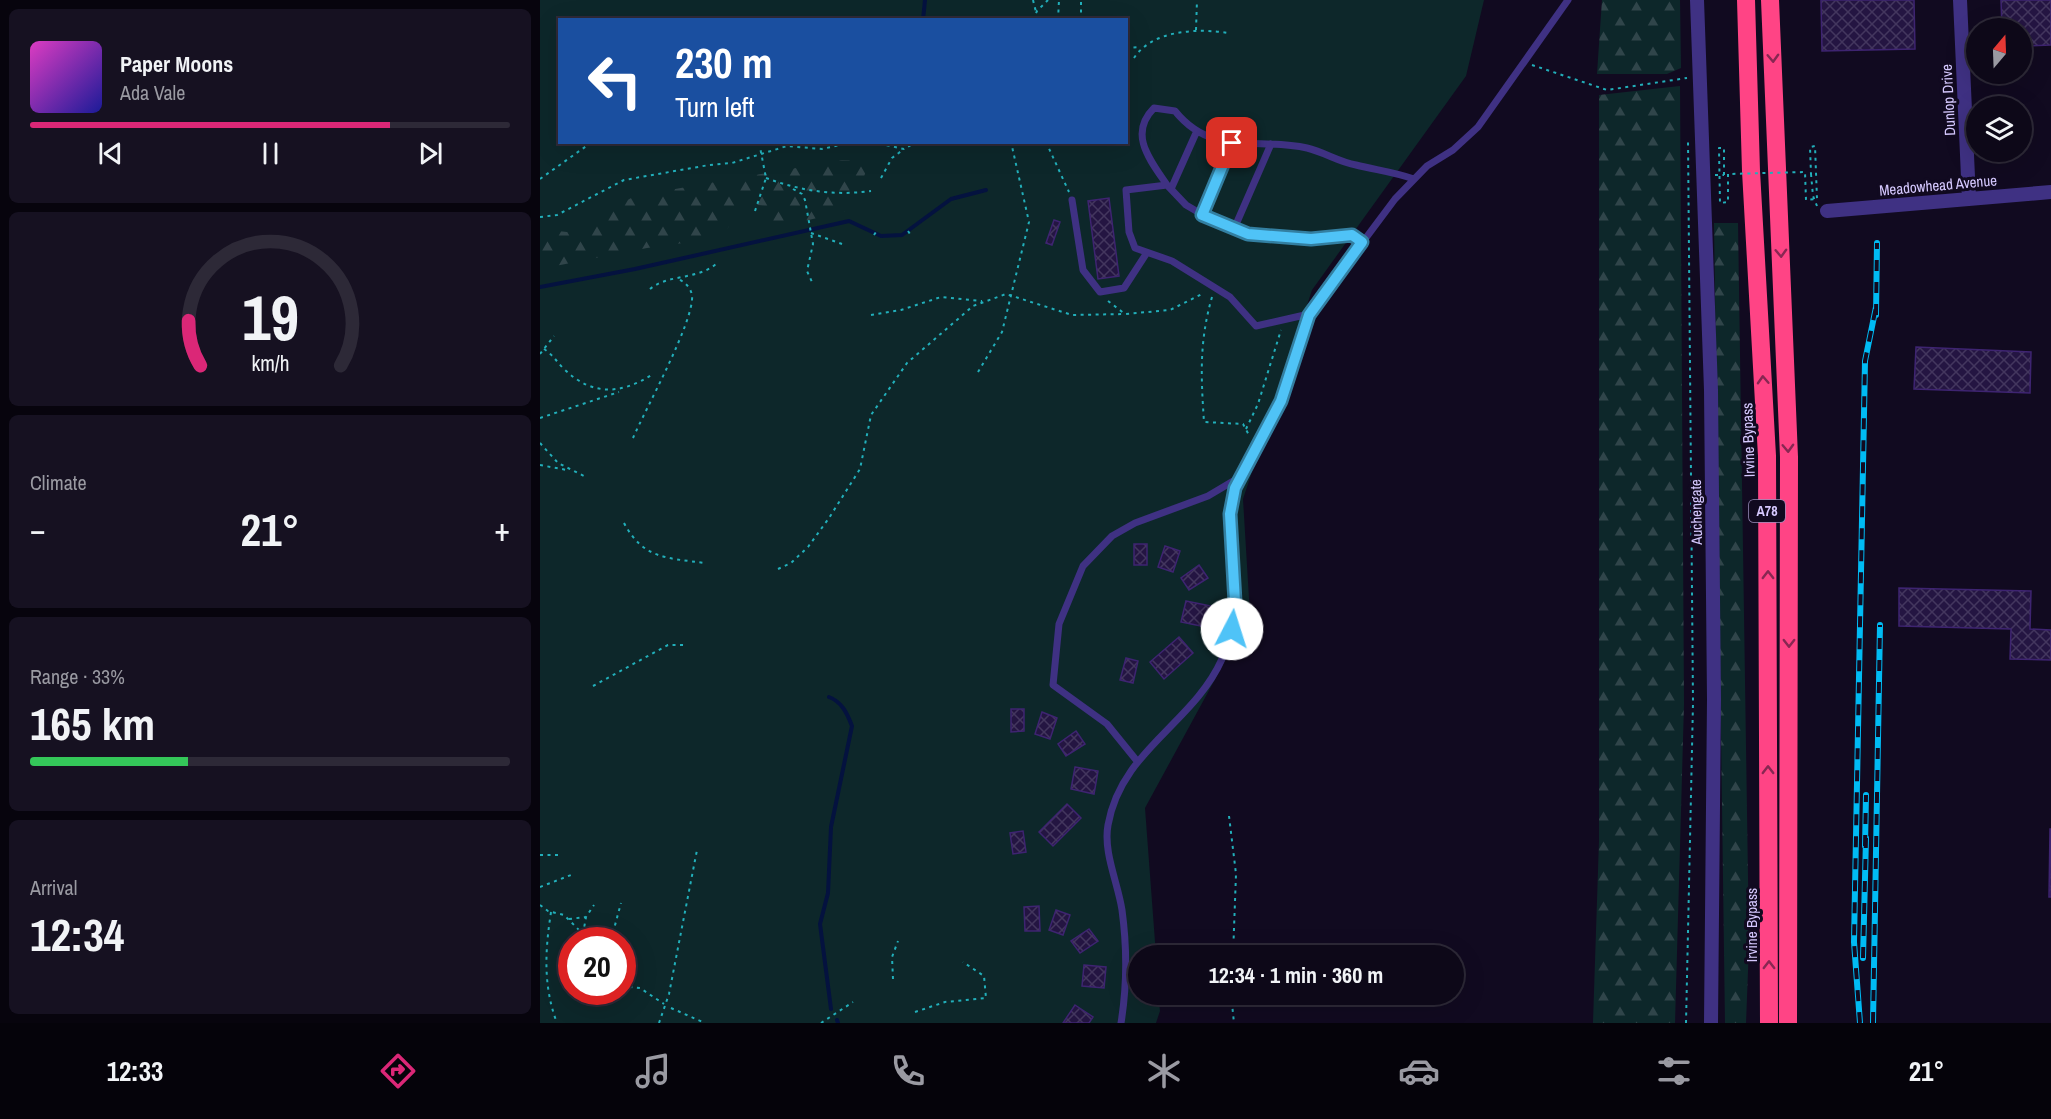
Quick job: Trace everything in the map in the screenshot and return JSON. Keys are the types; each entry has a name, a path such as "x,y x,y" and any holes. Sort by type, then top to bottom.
{"highway":[{"name":"Irvine Bypass","path":"1746,0 1751,171 1767,456 1769,1023"},
{"name":"A78","path":"1770,0 1789,457 1788,1023"}],"street":[{"name":"Auchengate","path":"1697,0 1711,390 1714,699 1712,1023"},
{"name":"Dunlop Drive","path":"1960,0 1970,199"},
{"name":"Meadowhead Avenue","path":"1827,211 2051,192"}],"lane":[{"path":"1121,1023 1126,951 1122,909 1108,846 1107,827 1125,777 1137,761 1208,686 1222,659 1232,629 1235,602 1230,514 1235,488 1281,401 1309,315 1362,242 1414,180 1427,166 1453,150 1478,127 1568,0"},
{"path":"1362,242 1352,235 1311,239 1248,234 1202,215 1186,205 1169,187 1143,144 1141,131 1144,118 1154,108 1166,108 1175,111 1196,133 1232,143 1272,144 1309,149 1355,165 1392,171 1414,180"},
{"path":"1169,187 1196,133"},
{"path":"1202,215 1232,143"},
{"path":"1234,229 1244,202 1272,144"},
{"path":"1169,187 1126,190 1129,232 1135,248 1146,254 1172,261 1230,297 1256,326 1309,315"},
{"path":"1072,200 1083,270 1100,292 1124,288 1146,254"},
{"path":"1137,761 1107,724 1053,685 1058,630 1072,588 1083,566 1112,536 1135,523 1208,496 1240,477"}],"path":[{"path":"1033,0 1036,13"},
{"path":"1034,18 1048,0"},
{"path":"1058,18 1059,0"},
{"path":"1081,0 1081,18"},
{"path":"1197,0 1197,30"},
{"path":"1128,48 1141,47 1197,30 1228,33"},
{"path":"1134,58 1141,47"},
{"path":"1524,62 1607,90 1687,78 1687,88"},
{"path":"1686,1023 1693,703 1688,131"},
{"path":"540,179 589,144"},
{"path":"755,211 766,178 759,144"},
{"path":"540,217 557,215 624,180 700,166 732,163 761,152 787,146 822,149 845,144"},
{"path":"880,144 904,150"},
{"path":"881,178 892,158 913,144"},
{"path":"978,372 1002,332 1029,222 1011,144"},
{"path":"1047,144 1072,200"},
{"path":"1724,175 1724,148 1719,148 1720,202 1728,202 1728,174 1805,172 1806,200 1817,199 1815,146 1810,147 1813,196 1817,206 1827,211"},
{"path":"766,178 802,194 805,200 813,244 807,271 812,282"},
{"path":"790,188 842,195 871,191"},
{"path":"811,233 842,244"},
{"path":"650,289 656,284 704,271 716,264"},
{"path":"633,438 689,316 692,294 686,283 677,278"},
{"path":"778,569 791,562 808,547 860,469 872,415 907,363 950,328 965,311 1006,294 1072,315 1170,310 1215,288"},
{"path":"1215,288 1203,327 1200,362 1204,422 1242,424 1256,447"},
{"path":"1100,292 1112,305 1125,314"},
{"path":"871,315 901,310 941,297 985,301"},
{"path":"1245,429 1258,404 1279,334 1287,319"},
{"path":"540,354 554,336"},
{"path":"544,349 565,370 583,381 610,391 624,390"},
{"path":"540,418 624,390 653,374"},
{"path":"540,443 558,463 584,476 566,469 540,465"},
{"path":"624,523 640,547 665,557 705,563"},
{"path":"593,686 668,645 687,645"},
{"path":"1229,816 1236,874 1233,945"},
{"path":"659,1023 669,994 697,850"},
{"path":"540,855 562,855"},
{"path":"540,887 571,875"},
{"path":"615,927 621,903"},
{"path":"540,904 551,912 568,919 576,927"},
{"path":"584,927 586,916 594,905"},
{"path":"551,912 545,967 548,994 557,1023"},
{"path":"568,919 586,916"},
{"path":"893,979 892,957 898,941"},
{"path":"915,1012 945,1002 986,998 984,976 963,962"},
{"path":"636,988 664,1004"},
{"path":"821,1023 853,1002"},
{"path":"1232,1005 1234,1023"},
{"path":"670,1008 705,1023"}],"green space":[{"path":"540,0 1484,0 1466,76 1312,290 1243,499 1250,615 1145,808 1155,945 1128,945 1128,1005 1159,1005 1160,1011 1156,1023 540,1023"},
{"path":"1602,0 1680,0 1681,68 1667,74 1597,74"},
{"path":"1680,86 1684,704 1675,1023 1593,1023 1599,841 1599,95"},
{"path":"842,160 870,161 851,210 766,230 770,207 747,203 720,238 647,248 540,269 540,229 567,232 635,196"},
{"path":"1714,223 1738,223 1749,944 1746,1023 1725,1023"}],"building":[{"path":"1821,0 1914,0 1915,49 1822,51"},
{"path":"2001,0 2051,0 2051,45 2032,46 2032,18 2002,18"},
{"path":"1109,198 1119,276 1098,279 1088,201"},
{"path":"1054,220 1060,222 1052,245 1046,243"},
{"path":"1916,347 2031,352 2030,393 1914,389"},
{"path":"1134,544 1147,544 1147,565 1134,565"},
{"path":"1165,546 1180,551 1173,572 1158,567"},
{"path":"1199,565 1208,578 1189,590 1181,578"},
{"path":"1899,588 2031,591 2030,629 2051,630 2051,660 2010,659 2011,629 1899,626"},
{"path":"1186,601 1216,607 1211,628 1181,622"},
{"path":"1179,637 1193,653 1164,679 1150,662"},
{"path":"1126,658 1138,661 1133,683 1120,680"},
{"path":"1011,709 1024,709 1024,731 1011,732"},
{"path":"1042,712 1057,718 1050,739 1035,734"},
{"path":"1076,731 1085,744 1066,756 1058,744"},
{"path":"1075,767 1098,771 1094,794 1071,789"},
{"path":"1067,804 1081,818 1053,846 1039,832"},
{"path":"2050,829 2051,897 2049,897"},
{"path":"1023,831 1026,852 1013,854 1010,833"},
{"path":"1039,906 1040,931 1025,931 1024,907"},
{"path":"1056,910 1070,915 1063,935 1049,930"},
{"path":"1089,929 1098,941 1080,953 1071,941"},
{"path":"1084,965 1106,967 1104,988 1082,986"},
{"path":"1075,1005 1093,1017 1089,1023 1063,1023"}],"waterway":[{"path":"923,18 925,0"},
{"path":"540,287 635,269 849,221 881,236 902,235 951,199 986,190"},
{"path":"829,697 844,708 852,726 831,827 828,893 820,924 831,1009"}],"railway":[{"path":"1876,315 1877,243"},
{"path":"1860,1023 1854,942 1865,361 1876,307"},
{"path":"1873,1023 1880,625"},
{"path":"1865,846 1866,795"},
{"path":"1863,958 1866,838"}],"route":[{"path":"1232,143 1216,176 1202,215 1248,234 1311,239 1343,234 1352,235 1362,242 1309,315 1281,401 1235,488 1230,514 1235,602 1232,629"}]}
